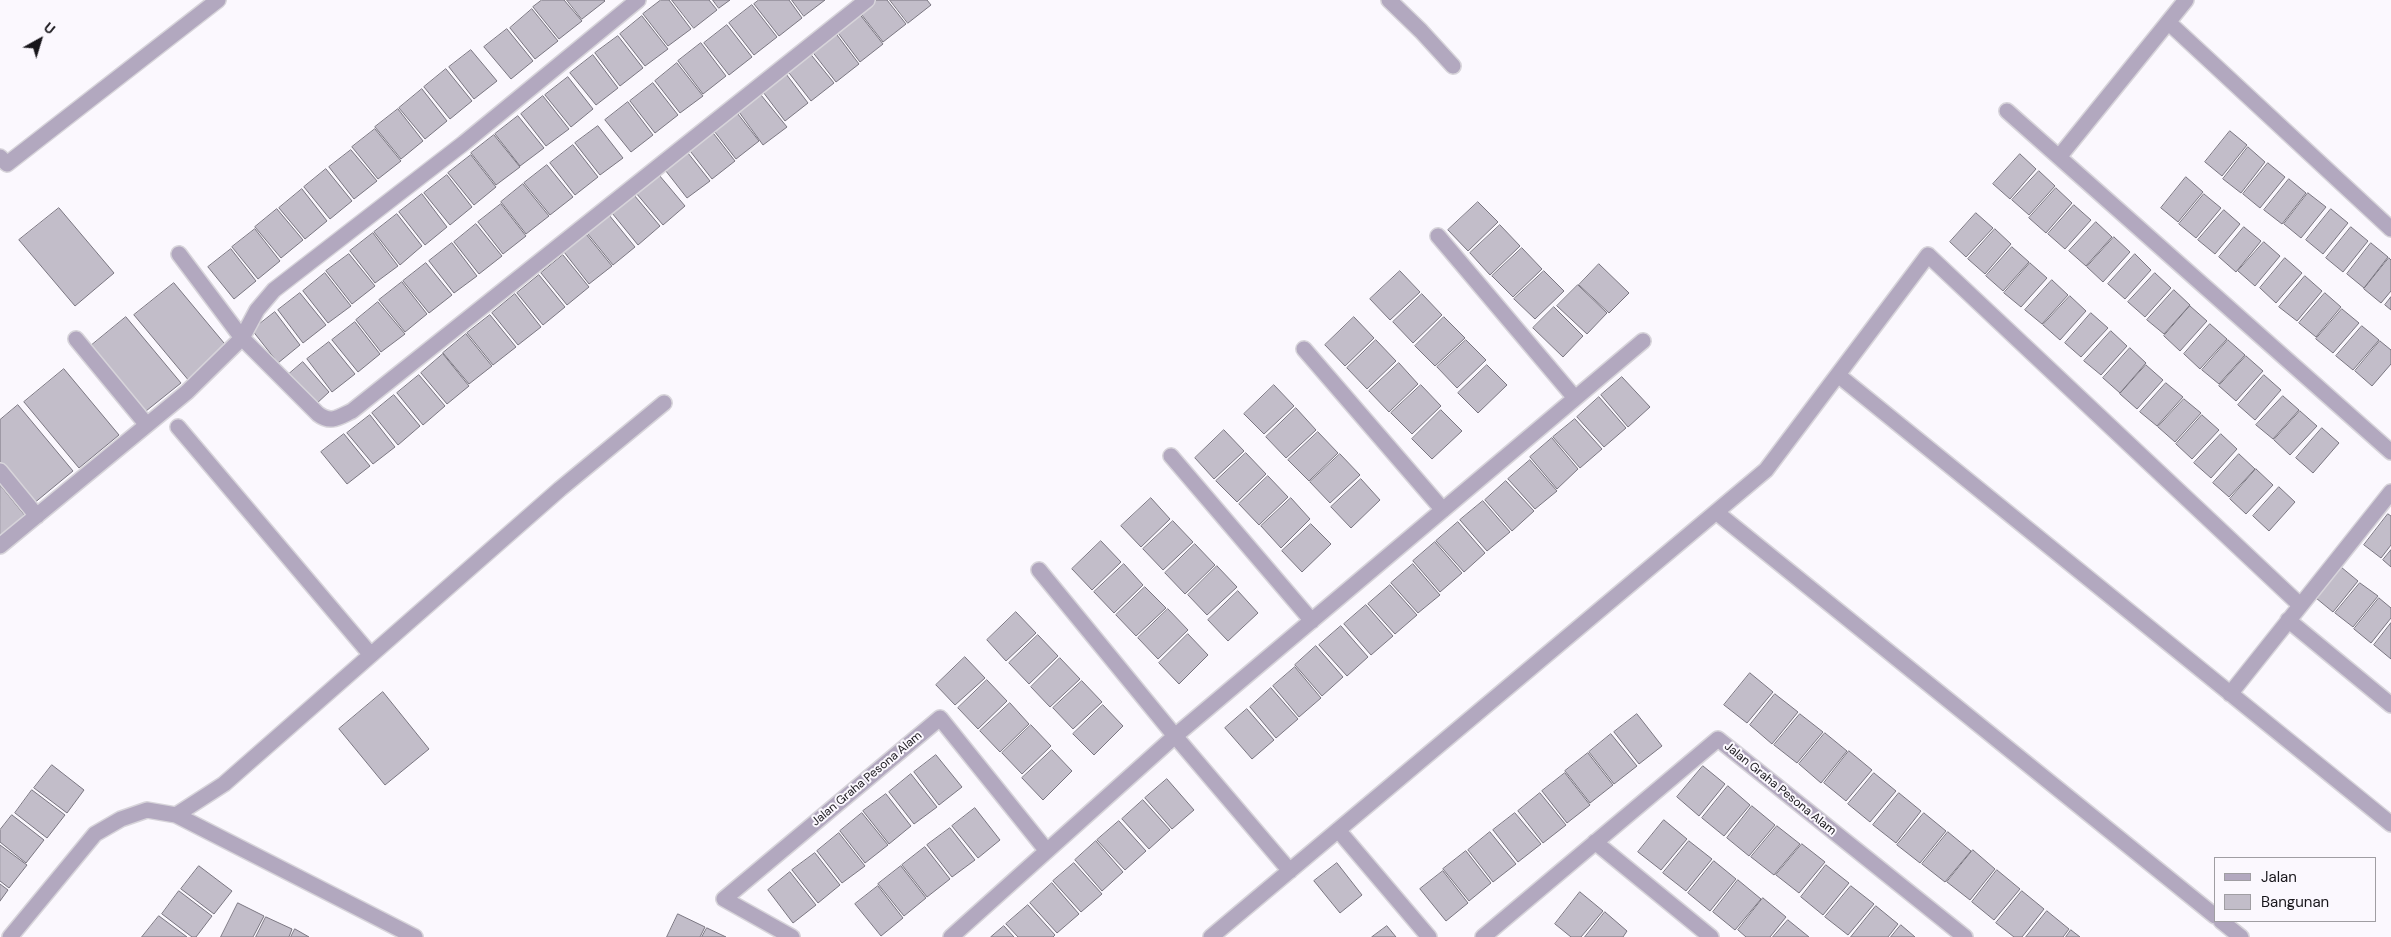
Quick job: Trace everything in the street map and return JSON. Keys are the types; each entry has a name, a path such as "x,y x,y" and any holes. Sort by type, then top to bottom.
{"street":[{"path":"2,163 218,0"},
{"path":"0,546 187,392 242,338 257,310 274,290 464,143 638,0"},
{"path":"179,254 242,338 324,419 332,420 352,411 867,0"},
{"path":"1389,0 1453,66"},
{"path":"2059,157 2186,0"},
{"path":"2168,22 2391,229"},
{"path":"2007,111 2391,452"},
{"path":"1438,236 1575,398"},
{"path":"1211,937 1766,470 1928,255 2300,605"},
{"path":"76,339 147,425"},
{"path":"951,937 1175,736 1643,341"},
{"path":"1304,349 1443,510"},
{"path":"1838,375 2391,824"},
{"path":"176,815 224,784 560,489 664,403"},
{"path":"178,427 371,655"},
{"path":"1171,456 1312,621"},
{"path":"0,471 37,516"},
{"path":"2230,694 2391,492"},
{"path":"1716,512 2214,915"},
{"path":"1038,570 1175,736 1290,871"},
{"path":"2288,620 2391,705"},
{"name":"Jalan Graha Pesona Alam","path":"792,937 724,899 940,718 1047,851"},
{"name":"Jalan Graha Pesona Alam","path":"1483,937 1718,739 1965,937"},
{"path":"10,937 95,834 121,819 147,810 176,815 414,937"},
{"path":"1338,830 1429,937"},
{"path":"1595,842 1711,937"},
{"path":"2222,922 2241,937"}],"building":[{"path":"542,0 564,0 582,21 559,39 533,7"},
{"path":"567,0 604,0 605,1 582,19"},
{"path":"661,0 669,0 691,29 668,46 643,14"},
{"path":"672,0 709,0 717,10 694,28"},
{"path":"713,0 730,0 719,8"},
{"path":"759,0 789,0 802,18 779,36 754,4"},
{"path":"792,0 825,0 804,16"},
{"path":"871,0 887,0 906,24 883,42 858,10"},
{"path":"890,0 927,0 931,5 908,23"},
{"path":"752,5 777,37 754,55 729,23"},
{"path":"532,9 558,41 535,59 510,28"},
{"path":"858,12 883,44 860,62 835,29"},
{"path":"642,16 668,49 645,66 620,34"},
{"path":"727,25 752,57 729,75 704,43"},
{"path":"507,29 533,61 511,79 484,47"},
{"path":"834,31 859,64 836,82 811,50"},
{"path":"618,36 643,68 620,86 595,53"},
{"path":"701,43 726,76 703,94 678,61"},
{"path":"471,50 497,81 474,99 449,67"},
{"path":"808,51 834,83 811,101 786,69"},
{"path":"593,55 618,88 596,105 570,73"},
{"path":"677,63 703,96 680,113 655,81"},
{"path":"446,69 472,101 450,119 424,87"},
{"path":"783,70 808,103 785,121 760,88"},
{"path":"568,77 593,109 571,127 545,95"},
{"path":"653,83 678,115 655,133 630,101"},
{"path":"422,89 447,121 425,139 399,108"},
{"path":"761,95 787,127 763,145 739,112"},
{"path":"543,96 569,129 546,146 521,114"},
{"path":"628,102 653,135 631,152 605,120"},
{"path":"398,109 423,141 401,159 375,127"},
{"path":"734,109 759,141 736,159 711,127"},
{"path":"518,116 544,148 520,166 495,134"},
{"path":"598,126 623,158 600,175 575,143"},
{"path":"375,129 401,161 378,179 352,147"},
{"path":"710,129 735,161 712,179 687,147"},
{"path":"2230,131 2247,145 2222,176 2205,162"},
{"path":"494,135 520,167 496,185 471,153"},
{"path":"573,145 598,177 575,195 550,163"},
{"path":"2248,147 2265,162 2241,193 2223,179"},
{"path":"684,148 710,181 687,198 662,166"},
{"path":"351,150 377,181 354,199 329,167"},
{"path":"2020,154 2036,169 2010,199 1993,184"},
{"path":"471,155 496,187 474,205 448,173"},
{"path":"2268,163 2285,177 2260,208 2243,194"},
{"path":"547,165 573,197 550,215 524,183"},
{"path":"326,169 352,201 330,219 304,187"},
{"path":"2039,171 2055,186 2029,215 2012,200"},
{"path":"447,175 472,207 450,225 424,193"},
{"path":"659,175 685,206 663,225 636,193"},
{"path":"2186,177 2203,192 2178,222 2161,208"},
{"path":"2289,179 2306,193 2282,224 2264,210"},
{"path":"523,184 549,216 526,234 501,202"},
{"path":"2056,188 2072,203 2046,233 2029,218"},
{"path":"302,189 327,221 305,239 279,208"},
{"path":"2308,193 2326,207 2301,238 2284,224"},
{"path":"422,194 447,227 425,245 399,212"},
{"path":"2204,194 2221,208 2196,238 2179,224"},
{"path":"634,195 660,226 638,245 612,213"},
{"path":"1478,202 1498,222 1468,251 1448,230"},
{"path":"501,204 526,236 503,254 478,222"},
{"path":"2074,205 2091,220 2065,249 2048,234"},
{"path":"59,208 114,273 75,306 19,240"},
{"path":"277,209 303,240 281,258 255,227"},
{"path":"2331,209 2348,223 2323,254 2306,240"},
{"path":"2224,210 2240,224 2215,254 2198,240"},
{"path":"1976,213 1993,228 1966,257 1950,242"},
{"path":"397,214 422,246 400,265 374,232"},
{"path":"609,215 635,247 613,265 587,233"},
{"path":"2096,222 2112,237 2086,266 2069,251"},
{"path":"476,224 502,256 479,274 454,242"},
{"path":"1500,225 1520,246 1490,275 1470,253"},
{"path":"2244,227 2261,241 2236,272 2219,257"},
{"path":"2351,227 2368,241 2343,272 2326,258"},
{"path":"255,229 280,261 258,279 232,247"},
{"path":"1995,229 2011,244 1985,274 1968,259"},
{"path":"373,233 398,266 375,283 350,251"},
{"path":"586,234 612,266 589,284 564,252"},
{"path":"2114,237 2130,252 2103,282 2087,267"},
{"path":"2264,242 2280,256 2255,286 2238,271"},
{"path":"452,243 477,276 454,293 429,261"},
{"path":"2371,243 2388,257 2364,288 2347,274"},
{"path":"2012,247 2029,262 2003,291 1986,276"},
{"path":"1522,248 1542,269 1513,297 1492,276"},
{"path":"231,249 256,281 234,299 208,267"},
{"path":"349,254 375,286 352,304 326,271"},
{"path":"2135,254 2151,270 2125,299 2108,284"},
{"path":"563,255 589,287 567,305 541,273"},
{"path":"2285,258 2302,273 2276,303 2260,288"},
{"path":"2389,258 2391,260 2391,291 2381,303 2364,289"},
{"path":"426,263 452,295 429,313 403,281"},
{"path":"2030,263 2047,278 2021,307 2004,293"},
{"path":"1599,264 1629,293 1609,313 1579,285"},
{"path":"1400,271 1420,292 1390,320 1370,299"},
{"path":"1544,271 1564,291 1535,319 1514,299"},
{"path":"325,273 351,306 328,323 303,291"},
{"path":"2155,273 2171,288 2145,317 2128,302"},
{"path":"539,275 565,307 543,325 517,293"},
{"path":"2305,276 2322,291 2297,321 2279,307"},
{"path":"2052,280 2068,295 2042,324 2025,310"},
{"path":"402,282 427,314 405,332 379,300"},
{"path":"174,283 229,349 190,382 134,315"},
{"path":"1578,285 1607,313 1587,334 1557,306"},
{"path":"2174,290 2190,305 2164,334 2147,320"},
{"path":"300,293 326,325 303,343 278,310"},
{"path":"2325,293 2341,307 2316,337 2299,323"},
{"path":"515,294 541,327 518,345 492,313"},
{"path":"1422,294 1442,315 1413,343 1393,322"},
{"path":"2070,296 2086,311 2060,340 2043,325"},
{"path":"2391,297 2391,310 2385,305"},
{"path":"378,302 405,334 381,352 356,320"},
{"path":"2190,306 2207,321 2180,351 2164,336"},
{"path":"1554,307 1583,336 1563,357 1533,328"},
{"path":"2342,309 2359,323 2333,353 2316,339"},
{"path":"275,312 300,345 278,363 252,330"},
{"path":"2091,313 2108,328 2081,357 2065,343"},
{"path":"490,315 516,347 493,365 467,333"},
{"path":"126,317 181,383 141,415 87,349"},
{"path":"1354,317 1374,338 1345,366 1325,345"},
{"path":"1444,317 1465,338 1435,366 1415,346"},
{"path":"355,322 380,354 358,372 332,340"},
{"path":"2210,324 2227,339 2200,369 2184,354"},
{"path":"2362,326 2379,340 2353,370 2336,356"},
{"path":"2111,331 2127,346 2101,375 2084,361"},
{"path":"466,334 492,366 469,384 443,353"},
{"path":"1376,340 1396,361 1367,389 1347,368"},
{"path":"1466,340 1486,360 1457,388 1437,367"},
{"path":"2228,340 2245,355 2219,384 2202,370"},
{"path":"2380,341 2391,350 2391,364 2372,386 2355,371"},
{"path":"329,342 355,374 332,392 307,359"},
{"path":"2130,348 2146,363 2120,393 2103,378"},
{"path":"443,354 469,386 447,404 421,373"},
{"path":"2246,356 2263,371 2236,401 2219,386"},
{"path":"303,362 329,392 315,405 289,374"},
{"path":"1399,363 1418,384 1389,412 1369,391"},
{"path":"1487,365 1507,385 1478,413 1458,393"},
{"path":"2146,365 2163,380 2137,409 2120,394"},
{"path":"64,369 119,435 79,468 24,402"},
{"path":"419,375 445,406 423,425 397,393"},
{"path":"2264,375 2281,390 2255,420 2238,405"},
{"path":"1622,377 1650,407 1628,427 1601,395"},
{"path":"2166,383 2183,397 2157,426 2140,412"},
{"path":"1274,385 1294,406 1264,434 1244,414"},
{"path":"1421,385 1441,406 1412,434 1391,413"},
{"path":"394,395 420,426 398,445 372,413"},
{"path":"2283,396 2299,410 2273,439 2256,425"},
{"path":"1599,397 1626,428 1604,447 1577,417"},
{"path":"2184,399 2201,413 2175,442 2158,427"},
{"path":"18,405 73,471 33,504 0,464 0,420"},
{"path":"1296,408 1316,430 1286,458 1266,437"},
{"path":"1441,410 1462,431 1432,459 1412,439"},
{"path":"2300,411 2317,426 2290,455 2274,440"},
{"path":"370,415 395,447 373,464 347,433"},
{"path":"2202,415 2219,430 2192,459 2176,444"},
{"path":"1575,419 1602,449 1580,468 1553,437"},
{"path":"2322,428 2339,443 2313,473 2296,458"},
{"path":"1224,430 1244,451 1214,479 1195,458"},
{"path":"1318,432 1338,453 1309,481 1288,460"},
{"path":"344,434 370,466 347,484 321,452"},
{"path":"2221,434 2237,449 2211,478 2194,463"},
{"path":"1552,438 1578,469 1557,489 1530,457"},
{"path":"1246,453 1266,474 1237,502 1216,481"},
{"path":"1340,454 1360,475 1330,503 1310,482"},
{"path":"2239,454 2255,469 2229,497 2213,483"},
{"path":"1530,460 1557,491 1535,509 1508,479"},
{"path":"2256,469 2273,485 2246,514 2230,499"},
{"path":"1268,476 1288,497 1259,525 1239,504"},
{"path":"1361,479 1380,500 1351,528 1331,507"},
{"path":"1506,481 1534,511 1512,531 1485,500"},
{"path":"0,485 27,518 0,540"},
{"path":"2279,487 2295,502 2269,531 2253,516"},
{"path":"1151,498 1170,519 1141,547 1121,526"},
{"path":"1291,498 1310,519 1281,548 1261,526"},
{"path":"1483,501 1510,532 1487,551 1460,520"},
{"path":"2388,514 2391,516 2391,545 2381,558 2364,545"},
{"path":"1173,521 1193,542 1163,570 1143,549"},
{"path":"1458,522 1485,553 1464,572 1436,541"},
{"path":"1311,524 1331,544 1302,572 1282,551"},
{"path":"1101,541 1121,562 1092,590 1072,569"},
{"path":"1435,542 1462,573 1440,592 1413,561"},
{"path":"1195,544 1215,565 1185,594 1165,573"},
{"path":"2391,550 2391,567 2383,560"},
{"path":"1124,564 1143,585 1114,613 1094,592"},
{"path":"1413,564 1440,595 1418,613 1391,583"},
{"path":"1217,566 1237,587 1207,615 1188,595"},
{"path":"2341,567 2358,581 2333,612 2316,598"},
{"path":"2360,583 2378,596 2353,627 2335,613"},
{"path":"1390,585 1417,615 1395,634 1368,604"},
{"path":"1145,587 1166,608 1136,636 1116,615"},
{"path":"1238,591 1258,613 1228,641 1208,620"},
{"path":"2379,598 2391,608 2391,618 2371,643 2354,629"},
{"path":"1366,605 1393,636 1371,655 1344,624"},
{"path":"1168,609 1188,630 1158,659 1138,638"},
{"path":"1016,612 1036,633 1006,661 987,640"},
{"path":"2391,623 2391,659 2374,645"},
{"path":"1341,626 1368,657 1347,676 1319,645"},
{"path":"1188,634 1208,655 1179,684 1159,663"},
{"path":"1038,635 1058,656 1029,684 1009,663"},
{"path":"1316,646 1343,677 1322,696 1295,665"},
{"path":"965,657 985,678 955,705 936,685"},
{"path":"1060,658 1080,679 1050,707 1031,687"},
{"path":"1295,667 1321,698 1299,717 1273,686"},
{"path":"1750,673 1773,692 1747,723 1724,705"},
{"path":"987,680 1007,701 978,729 958,708"},
{"path":"1082,681 1102,702 1073,729 1053,708"},
{"path":"1271,688 1298,719 1276,738 1250,707"},
{"path":"383,692 429,749 385,785 339,729"},
{"path":"1775,694 1798,712 1772,744 1750,725"},
{"path":"1010,703 1029,724 1000,752 980,731"},
{"path":"1103,705 1123,726 1094,755 1073,734"},
{"path":"1247,709 1274,740 1252,759 1225,728"},
{"path":"1637,714 1662,746 1639,764 1614,732"},
{"path":"1800,714 1823,732 1797,763 1774,745"},
{"path":"1031,725 1051,746 1022,774 1002,753"},
{"path":"1825,733 1847,751 1821,783 1799,764"},
{"path":"1611,734 1637,766 1614,784 1589,752"},
{"path":"1052,750 1072,771 1043,800 1022,778"},
{"path":"1849,751 1872,770 1846,801 1824,783"},
{"path":"1588,753 1613,785 1590,803 1565,771"},
{"path":"936,755 962,787 939,805 914,772"},
{"path":"52,765 84,790 67,813 34,788"},
{"path":"1703,766 1725,784 1699,816 1677,797"},
{"path":"1565,773 1590,805 1567,823 1542,791"},
{"path":"1874,773 1896,791 1870,822 1848,804"},
{"path":"911,774 937,807 914,824 889,792"},
{"path":"1167,779 1194,810 1172,829 1145,798"},
{"path":"1728,786 1750,805 1724,836 1702,818"},
{"path":"32,790 65,815 47,838 15,813"},
{"path":"1540,793 1566,825 1543,843 1518,811"},
{"path":"1899,793 1921,811 1896,843 1873,825"},
{"path":"886,794 911,826 889,844 863,811"},
{"path":"1143,800 1170,830 1149,849 1122,819"},
{"path":"1752,806 1775,825 1749,856 1727,838"},
{"path":"975,808 1000,840 978,858 952,826"},
{"path":"862,813 888,845 865,863 840,831"},
{"path":"1515,813 1541,844 1518,862 1493,830"},
{"path":"1924,813 1946,831 1920,863 1897,845"},
{"path":"12,815 44,840 26,863 0,842 0,830"},
{"path":"1664,820 1687,839 1661,870 1638,852"},
{"path":"1119,821 1146,851 1125,870 1097,840"},
{"path":"1777,826 1800,844 1774,875 1751,857"},
{"path":"950,828 975,860 952,877 927,845"},
{"path":"1490,832 1516,864 1493,882 1468,850"},
{"path":"1948,832 1971,851 1945,882 1922,864"},
{"path":"839,833 865,866 842,883 817,851"},
{"path":"1096,841 1123,872 1102,891 1075,860"},
{"path":"1689,841 1712,859 1686,891 1663,873"},
{"path":"1802,844 1825,862 1799,893 1776,875"},
{"path":"0,845 27,865 9,888 0,881"},
{"path":"925,847 950,879 927,897 902,865"},
{"path":"1973,850 1995,869 1970,900 1947,882"},
{"path":"1466,851 1491,883 1469,901 1443,869"},
{"path":"815,853 840,885 818,903 792,870"},
{"path":"1714,861 1736,879 1710,911 1688,893"},
{"path":"1074,863 1102,894 1081,912 1053,881"},
{"path":"1337,863 1362,895 1340,913 1314,881"},
{"path":"1826,865 1849,883 1823,915 1801,897"},
{"path":"199,866 232,891 214,914 181,889"},
{"path":"901,866 926,898 904,916 878,884"},
{"path":"1997,870 2020,889 1994,920 1972,902"},
{"path":"1443,871 1468,903 1446,921 1420,889"},
{"path":"790,872 816,905 793,923 768,890"},
{"path":"1738,880 1761,899 1735,930 1713,912"},
{"path":"1052,883 1079,914 1057,933 1030,903"},
{"path":"0,884 8,890 0,901"},
{"path":"878,886 903,918 881,936 855,904"},
{"path":"1851,886 1874,904 1848,935 1825,917"},
{"path":"179,891 212,916 196,937 192,937 162,914"},
{"path":"2022,891 2044,909 2022,937 2014,937 1996,923"},
{"path":"1580,892 1603,911 1581,937 1571,937 1555,924"},
{"path":"1763,898 1786,917 1770,937 1746,937 1738,930"},
{"path":"238,903 264,916 253,937 221,937"},
{"path":"1028,905 1055,935 1053,937 1018,937 1006,924"},
{"path":"1876,906 1898,924 1888,937 1851,937"},
{"path":"2047,911 2069,929 2063,937 2026,937"},
{"path":"1605,912 1627,931 1623,937 1585,937"},
{"path":"678,914 705,927 700,937 667,937"},
{"path":"159,916 187,937 142,937"},
{"path":"266,917 292,929 289,937 256,937"},
{"path":"1788,920 1809,937 1773,937"},
{"path":"1901,925 1915,937 1891,937"},
{"path":"1004,926 1014,937 991,937"},
{"path":"1387,926 1396,937 1372,937"},
{"path":"707,928 726,937 702,937"},
{"path":"295,929 309,937 291,937"},
{"path":"2071,930 2080,937 2066,937"}]}
